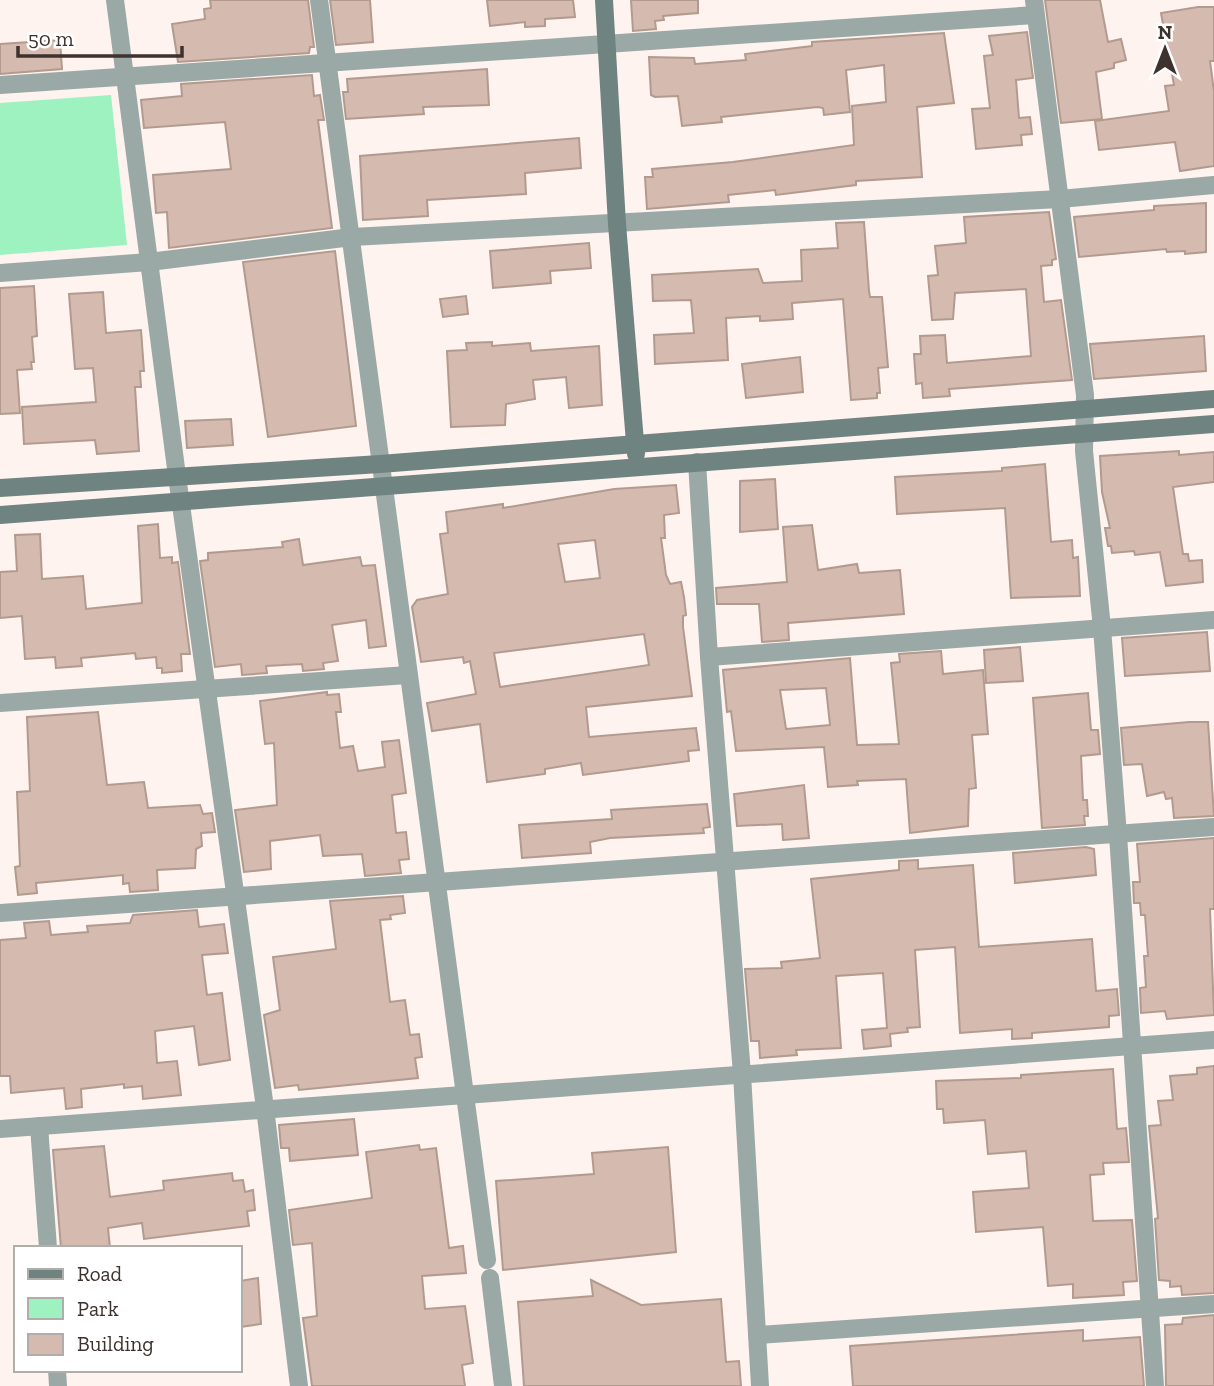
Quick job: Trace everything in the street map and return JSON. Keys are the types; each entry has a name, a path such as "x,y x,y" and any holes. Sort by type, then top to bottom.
{"street":[{"path":"115,0 177,476 209,688 265,1108 299,1386"},
{"path":"318,0 352,237 503,1386"},
{"path":"604,0 617,224 637,466"},
{"path":"0,85 606,44 1035,7 1085,395 1083,434 1118,835 1155,1386"},
{"path":"0,273 149,262 352,237 1060,199 1214,185"},
{"path":"0,488 380,464 635,442 1214,399"},
{"path":"0,515 1214,424"},
{"path":"697,462 709,657 742,1074 760,1386"},
{"path":"709,657 1214,620"},
{"path":"0,704 408,675"},
{"path":"0,913 1214,827"},
{"path":"0,1129 1214,1040"},
{"path":"39,1126 48,1246"},
{"path":"757,1335 1214,1304"}],"green space":[{"path":"111,95 127,245 0,255 0,103"}],"building":[{"path":"210,0 308,0 314,47 310,47 309,53 178,62 172,24 205,19 204,9 211,8"},
{"path":"330,0 370,0 373,42 336,45"},
{"path":"487,0 573,0 575,17 545,19 545,26 525,27 525,22 490,26"},
{"path":"631,0 698,0 698,13 663,16 664,20 655,21 656,29 633,31"},
{"path":"1045,0 1100,0 1108,42 1121,39 1126,60 1114,63 1114,68 1096,72 1102,119 1061,123"},
{"path":"1214,7 1214,61 1210,61 1214,91 1214,166 1180,171 1175,142 1099,150 1095,121 1169,111 1165,86 1174,85 1161,13"},
{"path":"1027,32 1033,78 1016,80 1019,118 1030,117 1032,134 1021,135 1022,145 976,149 972,109 990,108 984,56 993,55 989,36"},
{"path":"944,33 954,103 917,107 922,177 856,181 856,185 776,195 775,190 728,195 729,202 647,209 645,177 653,177 652,169 733,162 854,145 852,106 886,102 884,65 846,70 850,112 824,115 823,108 818,107 721,117 722,122 682,126 678,96 651,95 649,57 694,58 695,64 746,60 745,54 812,46 812,42"},
{"path":"60,40 62,69 0,74 0,44"},
{"path":"487,69 489,105 423,107 424,114 346,119 343,92 348,92 347,79"},
{"path":"312,75 314,96 320,95 324,120 318,120 332,228 169,248 167,212 156,213 153,175 231,169 225,122 144,128 141,100 182,96 181,84"},
{"path":"579,138 581,168 525,173 526,194 427,200 428,216 363,220 360,156"},
{"path":"1206,203 1206,252 1185,254 1185,251 1167,252 1166,249 1079,257 1074,217 1154,210 1154,206"},
{"path":"1049,212 1056,259 1052,260 1052,265 1041,266 1044,302 1061,300 1072,380 949,389 950,396 923,398 922,383 916,384 914,354 921,354 920,336 945,335 947,363 1031,356 1026,289 955,293 953,319 932,320 928,276 938,275 935,246 966,243 964,217"},
{"path":"864,222 869,291 870,297 882,297 888,367 878,368 880,393 877,393 877,398 851,400 843,299 792,303 793,319 760,321 760,316 726,318 728,360 655,364 654,335 694,333 691,300 653,301 652,275 758,269 763,283 802,281 801,250 838,248 836,223"},
{"path":"589,243 591,268 550,271 551,283 493,288 490,251"},
{"path":"335,251 356,426 268,437 243,262"},
{"path":"34,286 37,336 32,337 34,362 31,362 32,369 17,370 20,413 0,414 0,288"},
{"path":"103,292 106,333 141,330 144,371 140,371 141,387 135,387 139,451 97,454 95,440 24,444 22,407 96,402 93,368 75,369 69,294"},
{"path":"466,296 468,314 443,317 440,299"},
{"path":"1204,336 1206,371 1094,379 1090,344"},
{"path":"492,342 492,346 530,343 531,351 599,346 602,405 569,408 566,377 533,380 535,399 506,404 505,425 451,427 447,351 467,350 466,343"},
{"path":"800,357 803,392 746,398 742,364"},
{"path":"231,419 233,445 187,448 185,421"},
{"path":"1179,451 1179,455 1214,452 1214,482 1173,487 1183,554 1188,554 1189,561 1202,560 1203,582 1166,586 1160,552 1135,555 1134,551 1112,553 1111,546 1108,546 1105,528 1110,528 1102,492 1100,456"},
{"path":"1045,464 1051,542 1072,540 1073,558 1078,557 1080,596 1011,598 1005,508 897,514 895,477 1002,471 1002,468"},
{"path":"775,479 778,529 740,532 740,481"},
{"path":"676,485 679,513 664,515 665,538 661,538 666,575 670,584 681,582 684,597 686,615 683,616 683,627 692,696 586,707 589,737 696,728 699,750 688,751 689,761 583,775 581,763 545,769 545,774 487,782 480,724 432,731 427,703 476,694 470,661 464,663 463,657 421,662 412,607 417,600 448,594 440,534 448,533 446,512 503,504 503,508 614,489","holes":["595,540 600,578 565,582 558,544","644,634 649,665 500,687 494,653"]},
{"path":"158,524 160,558 172,557 172,563 178,562 190,654 181,654 182,671 162,673 162,668 157,668 156,657 136,659 135,653 81,658 82,666 56,668 55,657 25,659 22,616 0,618 0,572 17,571 15,535 40,534 42,579 83,576 86,609 142,603 138,526"},
{"path":"812,525 818,570 857,564 859,573 900,570 904,614 788,623 789,640 762,642 759,604 717,604 716,588 787,582 783,527"},
{"path":"299,539 303,565 360,557 362,566 375,565 386,646 369,648 366,620 332,625 338,661 323,663 324,669 303,671 302,664 266,666 267,673 242,675 241,664 215,667 200,561 208,560 208,553 283,547 282,542"},
{"path":"1207,632 1210,671 1125,676 1122,638"},
{"path":"1020,647 1023,681 986,683 984,650"},
{"path":"941,651 943,674 983,670 988,734 972,735 976,788 969,789 968,826 910,833 906,779 857,781 858,785 828,787 824,747 736,751 731,711 727,712 723,670 850,658 857,745 899,744 891,663 900,662 899,654","holes":["826,688 830,725 786,729 780,690"]},
{"path":"327,692 327,695 339,694 341,712 336,712 340,748 353,746 358,771 385,767 382,742 399,740 406,793 392,795 396,833 406,832 409,859 399,860 401,873 365,876 362,854 323,856 320,835 270,841 271,869 244,872 235,810 277,805 274,743 265,744 260,701"},
{"path":"1088,693 1091,730 1098,730 1100,754 1081,756 1083,800 1087,800 1088,816 1084,816 1085,825 1042,828 1033,698"},
{"path":"98,712 107,785 144,782 148,808 200,805 203,814 212,813 215,832 201,833 202,846 196,849 195,868 157,870 158,890 130,892 129,883 123,884 123,875 36,883 37,893 18,895 15,867 20,866 17,792 30,791 27,717"},
{"path":"1208,722 1214,816 1174,818 1172,798 1166,799 1164,792 1147,796 1142,764 1124,765 1121,728"},
{"path":"804,785 809,838 783,840 782,824 737,826 734,794"},
{"path":"707,804 710,827 703,828 704,833 610,838 590,842 591,853 522,858 519,825 612,819 611,810"},
{"path":"1214,838 1214,909 1210,909 1214,1015 1167,1019 1165,1011 1141,1013 1140,988 1146,987 1144,956 1148,956 1145,915 1141,915 1140,903 1134,903 1133,882 1140,882 1137,844"},
{"path":"1086,847 1094,849 1096,875 1015,883 1013,853"},
{"path":"918,860 918,869 973,865 979,947 1092,939 1096,991 1117,989 1119,1015 1109,1016 1109,1027 1032,1033 1032,1038 1012,1039 1012,1029 960,1033 955,947 915,950 920,1027 907,1028 908,1032 890,1034 891,1046 864,1049 862,1030 887,1028 883,973 836,976 841,1048 796,1050 797,1055 760,1058 759,1041 751,1041 745,969 782,968 781,962 820,958 811,879 899,870 899,861"},
{"path":"403,896 405,913 390,915 391,919 380,920 390,1002 405,1000 410,1035 419,1034 422,1057 415,1058 418,1078 299,1090 298,1085 275,1088 264,1015 280,1010 273,957 336,949 330,901"},
{"path":"197,910 199,927 224,924 228,953 202,955 207,995 222,993 230,1060 199,1065 194,1026 155,1031 157,1063 177,1061 181,1095 143,1099 142,1086 124,1088 124,1084 81,1089 82,1107 66,1109 64,1088 11,1093 10,1076 0,1076 0,940 26,938 24,923 49,921 51,935 88,932 87,926 130,923 133,915"},
{"path":"1214,1066 1214,1293 1182,1295 1181,1286 1170,1287 1170,1281 1159,1280 1155,1219 1158,1218 1149,1126 1161,1125 1158,1101 1173,1100 1170,1076 1197,1074 1197,1068"},
{"path":"1113,1069 1117,1129 1126,1128 1129,1162 1103,1163 1104,1174 1090,1175 1093,1221 1132,1220 1137,1281 1123,1282 1124,1295 1073,1298 1073,1284 1048,1286 1043,1227 976,1232 973,1192 1029,1188 1026,1151 988,1154 985,1120 944,1123 943,1109 937,1109 936,1081 1021,1078 1021,1075"},
{"path":"354,1119 358,1155 290,1161 289,1148 281,1148 279,1125"},
{"path":"419,1145 420,1150 436,1148 449,1248 463,1246 466,1273 422,1276 425,1309 465,1306 473,1363 462,1365 465,1386 312,1386 303,1318 317,1316 312,1243 293,1245 289,1210 372,1198 366,1152"},
{"path":"104,1146 110,1197 164,1190 163,1181 232,1173 233,1181 243,1180 245,1192 253,1190 255,1210 247,1211 249,1226 144,1239 142,1223 108,1228 110,1246 61,1246 53,1150"},
{"path":"668,1147 676,1252 503,1270 496,1181 594,1174 592,1153"},
{"path":"258,1278 261,1324 242,1327 242,1281"},
{"path":"591,1280 641,1305 721,1299 726,1362 739,1361 741,1386 524,1386 518,1302 593,1296"},
{"path":"1214,1315 1214,1386 1166,1386 1165,1325 1182,1324 1183,1318"},
{"path":"1083,1330 1083,1341 1140,1337 1144,1386 853,1386 850,1346"}]}
